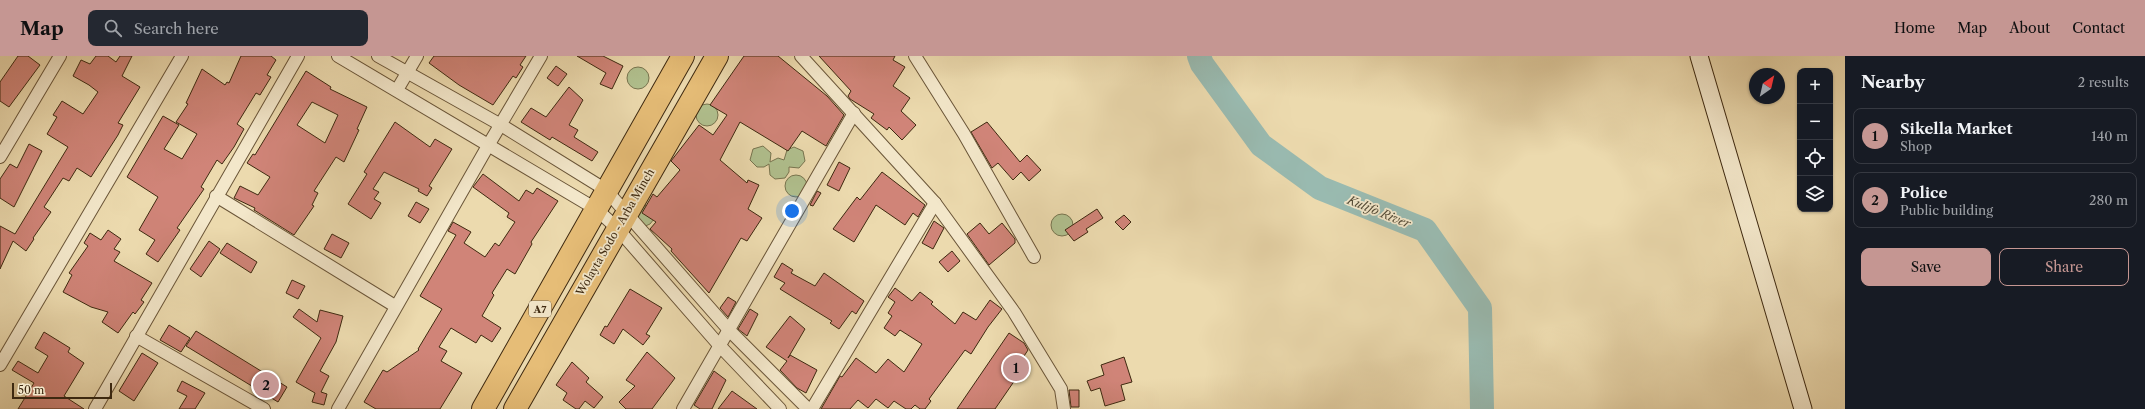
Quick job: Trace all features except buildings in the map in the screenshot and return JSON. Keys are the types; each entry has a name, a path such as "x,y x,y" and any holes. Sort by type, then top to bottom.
{"highway":[{"name":"A7","path":"483,409 683,56"},
{"name":"Wolayta Sodo - Arba Minch","path":"514,409 717,56"}],"street":[{"path":"0,158 60,56"},
{"path":"0,365 182,56"},
{"path":"95,409 216,196 298,56"},
{"path":"338,56 596,209 622,220 808,409"},
{"path":"378,56 501,125 606,190 622,220 719,345 780,409"},
{"path":"397,90 417,56"},
{"path":"338,409 488,144 501,125 541,56"},
{"path":"801,56 935,203 1014,312 1060,389 1064,409"},
{"path":"915,56 964,134 1034,257"},
{"path":"1699,56 1803,409"},
{"path":"682,409 854,113"},
{"path":"216,196 395,306"},
{"path":"812,409 935,203"},
{"path":"136,336 264,409"}],"green space":[{"path":"638,67 646,70 649,78 646,86 638,89 630,86 627,78 630,70"},
{"path":"707,104 715,107 718,115 715,123 707,126 699,123 696,115 699,107"},
{"path":"763,146 771,153 770,162 778,158 784,160 787,150 794,147 803,151 805,161 799,168 789,167 789,172 785,178 775,179 770,175 769,164 764,167 757,167 750,160 753,149"},
{"path":"796,175 800,176 806,182 806,190 800,196 796,197 792,196 786,190 785,186 786,182 792,176"},
{"path":"643,205 649,206 654,219 650,224 643,227 633,215"},
{"path":"1062,214 1070,217 1073,225 1070,233 1062,236 1054,233 1051,225 1054,217"}],"waterway":[{"name":"Kulifo River","path":"1199,56 1202,64 1261,145 1320,188 1425,230 1480,308 1482,409"}],"place":[{"name":"Sikella Market","path":"1016,368"},
{"name":"Police","path":"266,385"}]}
